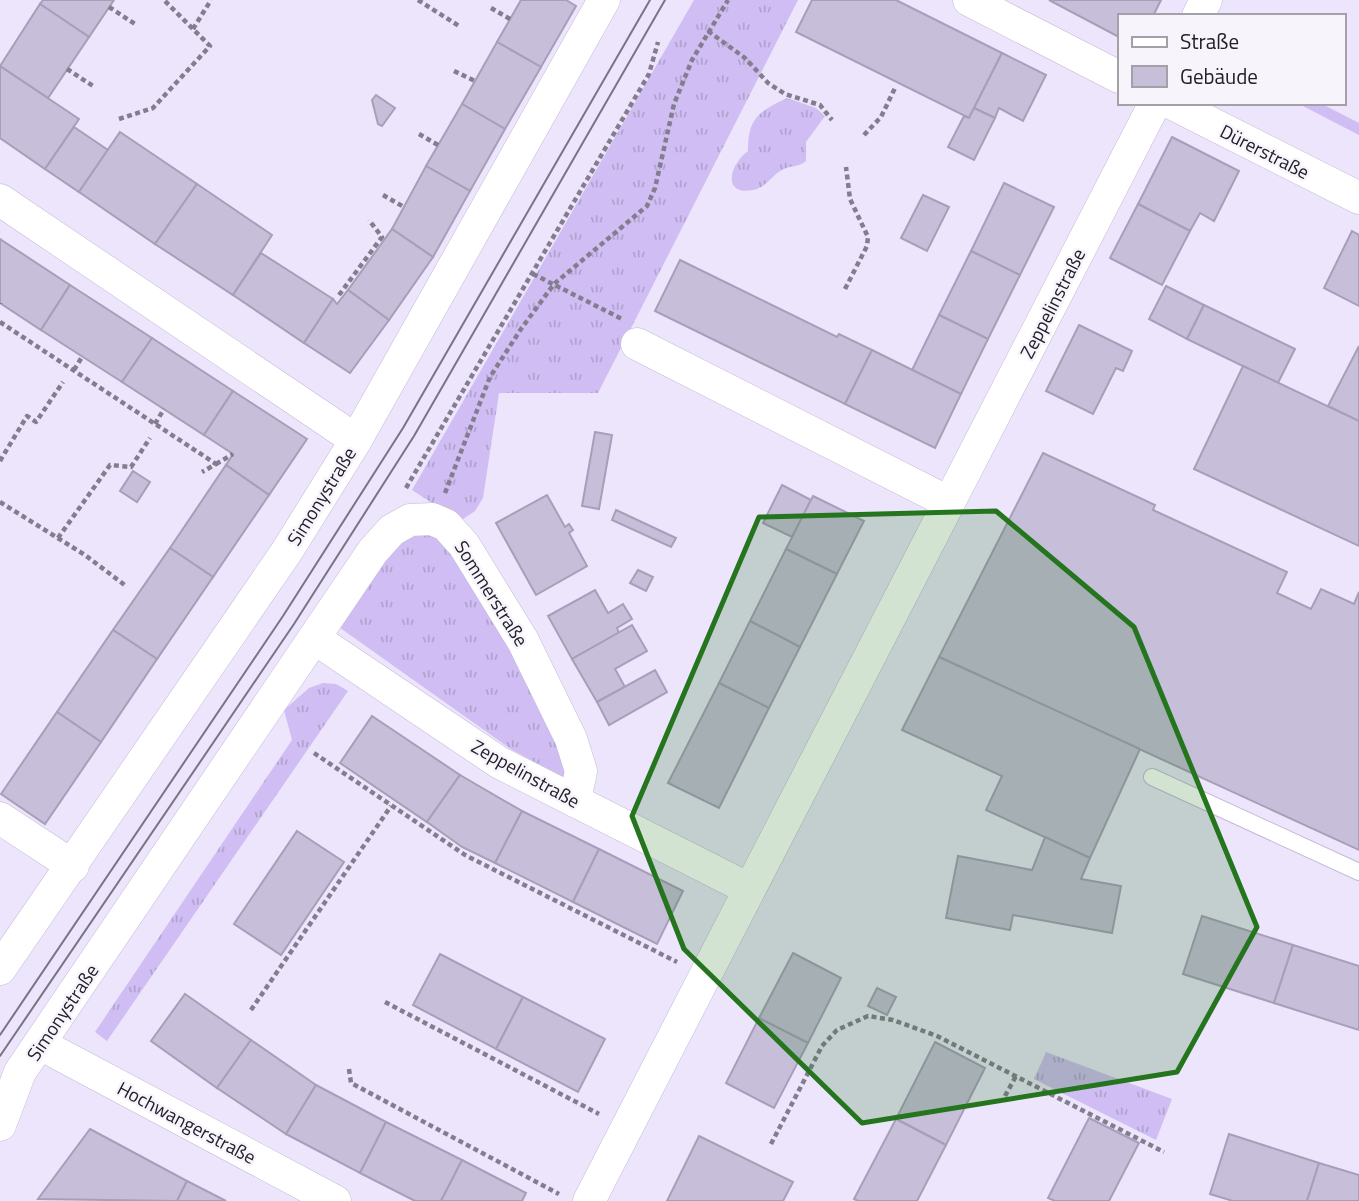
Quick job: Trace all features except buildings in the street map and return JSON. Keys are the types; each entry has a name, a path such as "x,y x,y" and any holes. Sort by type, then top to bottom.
{"street":[{"name":"Simonystraße","path":"0,969 287,551 356,440 604,0"},
{"path":"969,0 1118,76"},
{"name":"Zeppelinstraße","path":"575,1198 749,889 1154,105"},
{"name":"Dürerstraße","path":"1175,105 1359,198"},
{"path":"0,200 356,440"},
{"path":"632,333 948,502"},
{"path":"314,638 373,551 392,530 421,519"},
{"name":"Sommerstraße","path":"421,519 446,525 464,545 529,653 578,760 580,788 575,801"},
{"name":"Simonystraße","path":"0,1125 10,1066 40,1044 314,638"},
{"name":"Zeppelinstraße","path":"314,638 500,763 749,889"},
{"path":"0,818 73,866"},
{"name":"Hochwangerstraße","path":"40,1044 335,1201"}],"lane":[{"path":"1152,777 1359,872"}],"path":[{"path":"119,119 153,108 210,46 164,0"},
{"path":"193,29 211,0"},
{"path":"419,0 459,26"},
{"path":"658,42 649,74 405,490 421,519 459,463 471,422 490,377 554,284 647,206 655,188 674,104 708,31 728,0"},
{"path":"109,7 135,24"},
{"path":"491,8 510,19"},
{"path":"708,31 745,58 768,83 785,94 820,105 832,120"},
{"path":"68,69 93,86"},
{"path":"454,71 475,81"},
{"path":"864,135 881,117 895,88"},
{"path":"419,134 438,145"},
{"path":"845,289 867,246 868,237 850,199 846,167"},
{"path":"383,195 404,207"},
{"path":"339,295 382,236 369,220"},
{"path":"533,274 554,284 632,333"},
{"path":"0,322 216,464"},
{"path":"74,370 82,357"},
{"path":"0,461 27,416 36,422 63,382"},
{"path":"155,424 164,409"},
{"path":"58,538 110,465 131,467 150,438"},
{"path":"202,472 233,454"},
{"path":"0,502 58,538 125,586"},
{"path":"314,753 465,855 677,962"},
{"path":"251,1010 391,806"},
{"path":"385,1002 600,1114"},
{"path":"771,1144 822,1046 844,1026 868,1016 893,1020 937,1036 1164,1152"},
{"path":"349,1069 351,1083 575,1198"},
{"path":"1005,1096 1016,1076"}],"highlighted area":[{"path":"996,511 1134,627 1257,927 1177,1072 862,1123 684,949 632,816 759,517"}],"green space":[{"path":"694,0 798,0 598,393 499,393 483,498 475,511 457,523 449,514 412,490"},
{"path":"787,98 816,108 825,116 806,142 806,161 783,169 757,189 737,189 733,184 733,172 741,157 748,151 753,123 762,112"},
{"path":"1301,105 1324,105 1359,123 1359,135"},
{"path":"412,527 451,544 536,696 569,772 563,777 512,750 336,625 382,554"},
{"path":"323,683 336,684 348,691 107,1041 95,1032 292,740 284,710 309,688"},
{"path":"1046,1052 1172,1099 1156,1140 1034,1079"}],"tram line":[{"path":"0,1035 283,616 403,428 650,0"},
{"path":"0,1056 294,624 414,436 665,0"}]}
